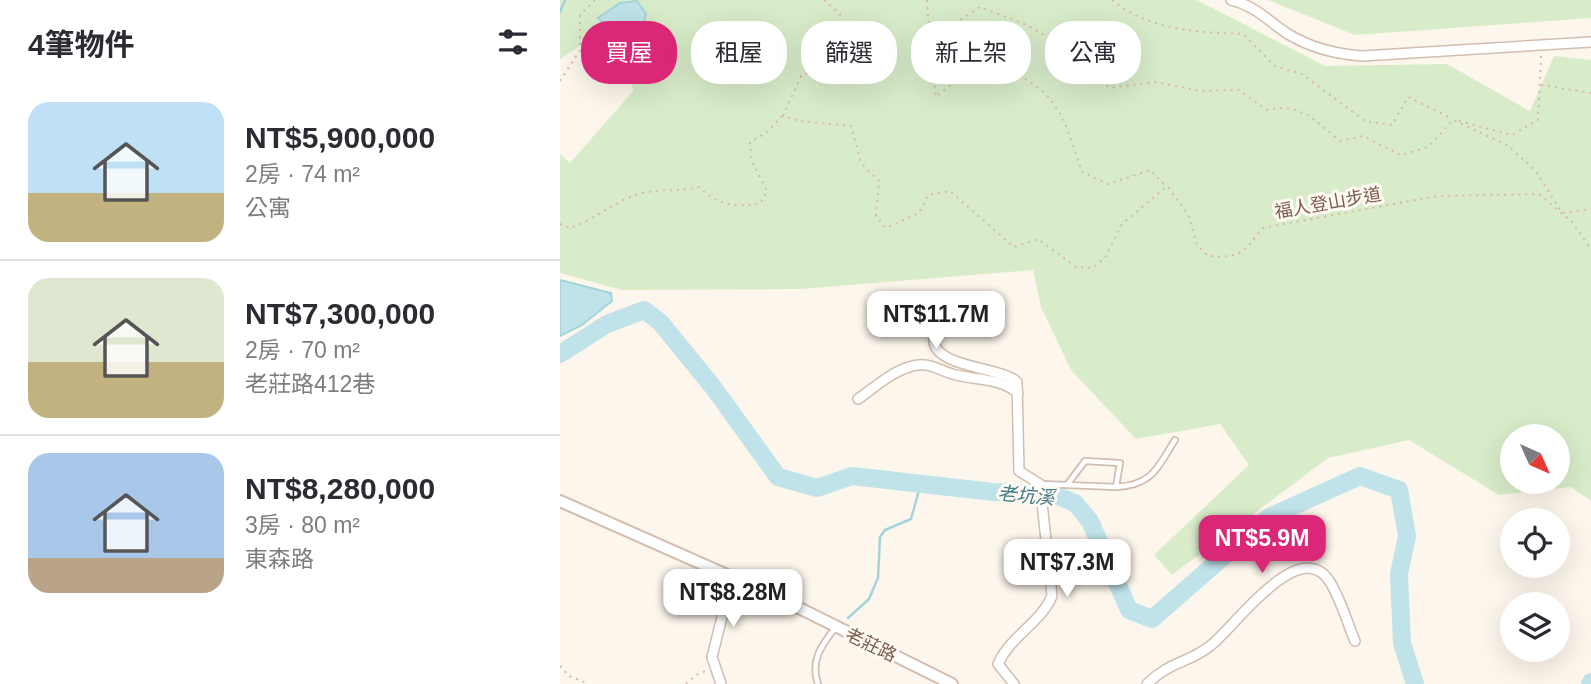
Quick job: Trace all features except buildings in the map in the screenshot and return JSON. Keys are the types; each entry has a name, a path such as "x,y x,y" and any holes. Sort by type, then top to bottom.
{"street":[{"path":"1231,0 1257,9 1287,33 1337,54 1362,56 1591,42"},
{"path":"935,309 937,330 934,342 937,348 967,366 1013,378 1018,393 1019,471 1040,484 1052,596 1048,606 1006,646 998,664 1014,684"},
{"path":"858,398 897,372 911,366 928,364 954,375 999,383 1018,393"},
{"name":"老莊路","path":"560,501 732,577 952,684"},
{"path":"1147,684 1163,668 1209,647 1271,587 1293,570 1305,567 1319,570 1329,580 1354,642"},
{"path":"721,684 712,657 732,577"}],"lane":[{"path":"1040,484 1138,486 1151,477 1175,440"},
{"path":"1067,485 1085,461 1093,460 1120,463 1116,487"},
{"path":"818,684 815,662 821,646 835,628"}],"path":[{"path":"560,81 580,50 580,15 595,0"},
{"path":"560,224 570,228 583,224 628,198 651,191 678,192 699,187 713,200 734,207 760,204 767,191 752,162 750,142 766,133 783,116 801,76 835,60 840,14 824,0"},
{"path":"927,0 928,21"},
{"path":"1112,0 1125,11 1176,31 1243,34 1275,66 1302,74 1365,121 1392,125 1408,97 1507,145 1535,170 1562,213 1591,209"},
{"path":"957,21 980,7 1017,21"},
{"path":"1031,27 1074,52 1109,88 1155,82 1201,91 1239,90 1267,110 1286,105 1309,116 1340,141 1363,136 1401,155 1428,147 1453,120"},
{"path":"1453,120 1512,135 1538,120 1542,43"},
{"path":"935,84 936,97 952,84"},
{"path":"783,116 800,121 851,126 861,163 879,181 876,216 886,228 919,213 928,195 950,191 1014,247 1038,239 1076,267 1093,268 1105,258 1122,224 1167,186 1150,170 1108,184 1082,172 1070,138 1049,98 1030,84"},
{"path":"1540,85 1591,93"},
{"name":"福人登山步道","path":"1167,186 1188,214 1197,245 1208,256 1232,258 1246,250 1262,228 1438,197 1539,194 1573,223 1591,250"},
{"path":"560,666 569,676 589,684"},
{"path":"687,684 696,675 715,667"}],"green space":[{"path":"560,0 1197,0 1325,66 1447,64 1530,111 1554,56 1591,60 1591,501 1570,487 1570,424 1500,424 1500,494 1508,494 1499,495 1409,440 1328,458 1172,575 1154,555 1249,465 1220,424 1136,439 1071,370 1041,307 1033,270 801,289 622,290 560,273 560,154 570,163 634,90 631,84 677,84 677,21 581,21 581,45 560,59"},
{"path":"1268,0 1591,0 1591,18 1355,35"}],"water":[{"path":"637,1 646,14 644,21 601,21 598,18 620,3"},
{"path":"560,280 611,293 612,301 582,325 560,336"}],"waterway":[{"path":"560,12 565,0"},
{"name":"老坑溪","path":"560,354 607,324 644,310 660,322 713,387 778,477 817,488 852,476 993,492 1053,494 1075,503 1090,521 1129,610 1152,619 1269,517 1360,476 1399,490 1407,536 1399,574 1402,643 1415,684"},
{"path":"848,618 869,599 878,578 880,537 885,530 911,519 921,483"}]}
